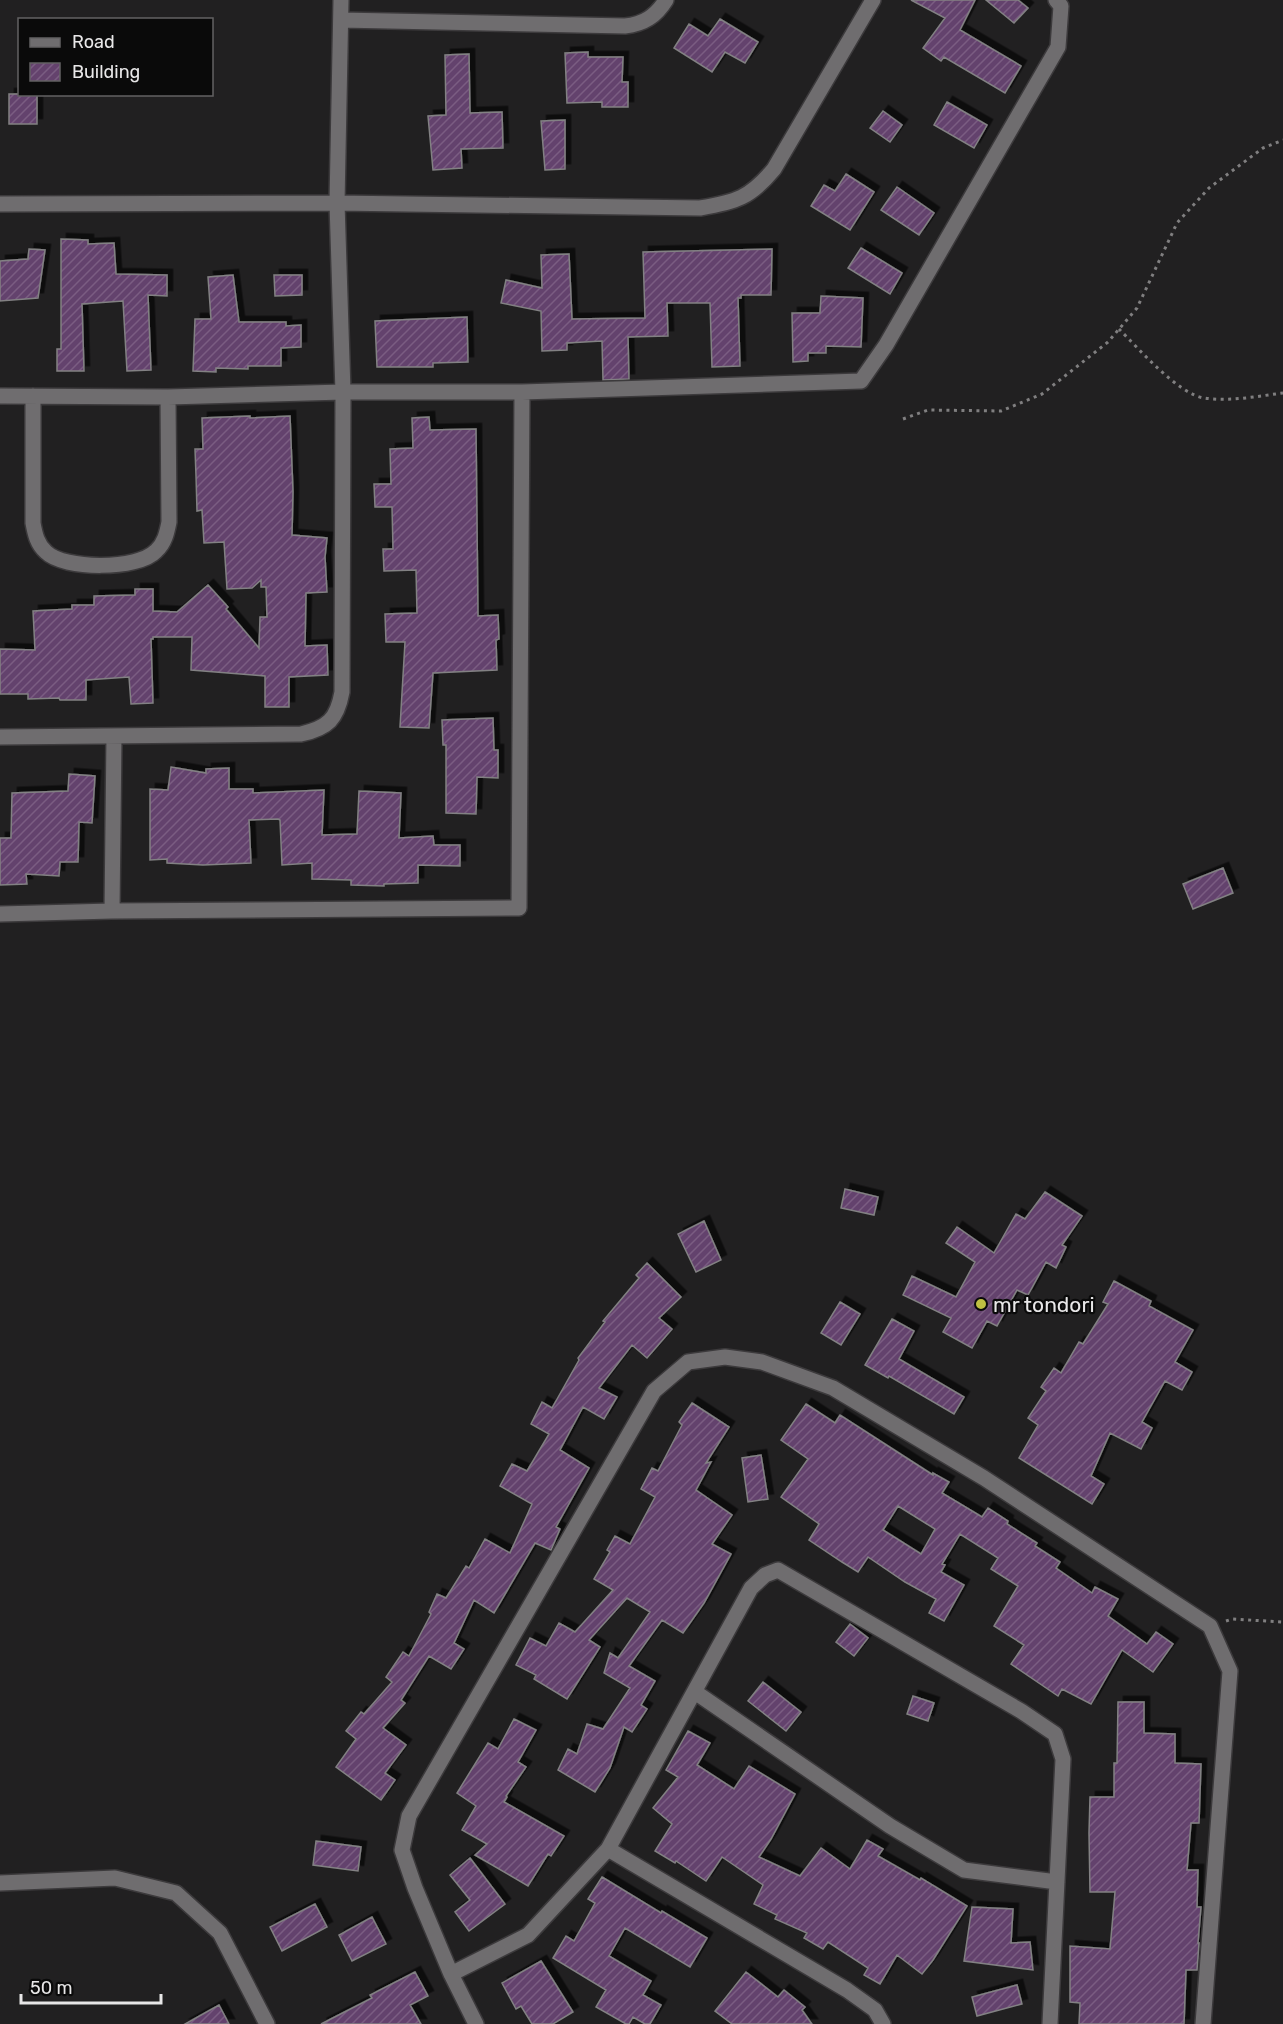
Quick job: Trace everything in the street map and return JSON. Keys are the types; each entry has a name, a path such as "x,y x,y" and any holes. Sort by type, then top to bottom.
{"street":[{"path":"0,737 301,734 317,731 330,722 339,708 342,692 343,392 337,203 341,0"},
{"path":"341,20 626,26 647,21 656,14 666,0"},
{"path":"0,204 337,203 699,208 725,204 745,197 762,184 774,169 873,0"},
{"path":"0,396 168,397 343,392 522,392 861,381 886,345 1058,47 1061,6 1056,0"},
{"path":"0,914 519,908 522,392"},
{"path":"33,396 33,523 36,539 46,552 59,561 75,564 127,564 143,560 156,551 166,537 169,522 168,397"},
{"path":"112,911 114,736"},
{"path":"476,2024 451,1974 415,1888 402,1850 409,1816 654,1391 688,1362 725,1358 762,1362 833,1388 984,1478 1210,1626 1230,1671 1203,2024"},
{"path":"451,1974 528,1935 608,1850 751,1588 765,1575 778,1570 1011,1705 1055,1734 1063,1759 1050,2024"},
{"path":"695,1692 890,1826 964,1870 1057,1882"},
{"path":"608,1850 847,1990 876,2010 883,2024"},
{"path":"0,1883 116,1878 176,1893 220,1933 267,2024"}],"path":[{"path":"903,419 928,410 1001,411 1042,394 1108,342 1137,308 1177,223 1209,188 1263,148 1283,140"},
{"path":"1119,329 1185,391 1203,398 1220,399 1283,393"},
{"path":"1210,1626 1232,1619 1283,1622"}],"building":[{"path":"911,0 975,0 960,30 1021,66 1005,93 944,57 941,61 923,48 945,18"},
{"path":"986,0 1018,0 1028,8 1014,23"},
{"path":"720,19 758,42 745,63 725,52 712,72 674,48 689,24 708,36"},
{"path":"588,52 588,57 623,57 622,82 628,82 628,107 602,107 602,102 567,103 565,53"},
{"path":"469,54 470,113 502,112 503,148 461,149 462,168 433,170 428,116 446,115 445,55"},
{"path":"9,94 37,96 37,124 9,124"},
{"path":"947,102 987,125 974,148 934,125"},
{"path":"883,111 902,125 890,142 870,128"},
{"path":"565,120 565,169 545,170 541,121"},
{"path":"846,174 874,192 850,230 811,206 824,185 835,191"},
{"path":"897,187 934,213 919,235 881,210"},
{"path":"61,239 88,240 88,244 114,243 116,274 167,275 167,296 148,295 151,370 127,371 123,301 82,304 84,371 57,371 57,349 61,349"},
{"path":"861,248 902,273 890,294 848,268"},
{"path":"29,249 45,250 38,298 0,301 0,261 28,259"},
{"path":"772,249 771,295 741,295 741,298 738,298 740,366 712,367 710,303 667,303 668,336 628,337 629,379 603,380 602,341 567,343 567,350 542,351 541,311 501,303 506,280 542,288 541,255 569,254 572,319 645,318 643,252"},
{"path":"233,275 239,322 286,322 286,326 301,325 301,347 281,348 281,366 248,366 248,369 216,368 216,372 193,371 195,319 211,319 208,277"},
{"path":"274,275 302,275 302,295 275,296"},
{"path":"821,296 863,298 861,347 826,346 826,353 808,353 808,361 793,362 792,313 820,313"},
{"path":"467,317 468,362 433,363 433,367 377,367 375,321"},
{"path":"250,416 250,418 290,416 292,535 327,538 325,557 327,592 306,593 305,646 327,645 328,675 289,677 289,707 265,707 265,676 191,670 192,637 153,637 151,639 153,703 131,704 129,677 86,680 86,700 28,699 28,694 0,694 0,649 35,650 33,611 72,609 72,605 94,605 94,596 135,595 135,589 153,589 153,611 177,612 208,585 259,648 260,617 267,617 266,587 261,587 261,580 252,588 227,589 224,542 204,543 202,510 197,511 195,449 203,449 202,418"},
{"path":"429,417 430,430 476,429 478,616 498,615 497,670 433,673 429,728 400,727 405,642 386,642 385,614 417,613 416,570 384,571 383,549 393,549 392,507 375,507 374,484 391,484 390,449 413,448 412,418"},
{"path":"493,718 494,750 498,750 498,778 477,777 476,814 446,813 446,745 443,745 442,720"},
{"path":"171,767 206,773 206,769 229,768 229,789 253,789 253,793 324,790 322,835 357,834 359,791 401,793 399,838 433,836 434,845 460,845 460,866 418,865 418,883 384,884 384,886 351,885 351,880 312,879 312,863 282,865 280,820 278,819 249,820 251,863 203,865 167,863 167,859 150,860 150,789 168,790"},
{"path":"69,774 95,776 92,823 79,822 78,862 60,862 59,876 26,874 27,884 0,885 0,838 11,838 12,793 68,791"},
{"path":"1223,868 1233,893 1193,909 1183,884"},
{"path":"845,1189 878,1197 874,1215 841,1208"},
{"path":"1045,1192 1082,1216 1062,1245 1066,1247 1056,1268 1046,1262 1028,1295 1017,1290 997,1326 987,1321 972,1348 943,1332 951,1318 903,1295 912,1276 956,1297 975,1262 946,1243 957,1227 994,1253 1016,1214 1025,1219"},
{"path":"704,1221 721,1260 696,1272 678,1234"},
{"path":"647,1263 681,1297 659,1318 672,1329 647,1358 632,1345 599,1388 617,1397 604,1419 583,1407 560,1450 589,1468 556,1527 560,1529 551,1550 535,1543 494,1613 474,1600 454,1643 464,1649 451,1669 429,1656 401,1700 405,1703 383,1728 406,1745 385,1773 395,1780 381,1800 336,1767 356,1739 346,1731 361,1712 364,1714 392,1682 386,1677 403,1652 409,1656 431,1614 429,1612 437,1594 446,1598 466,1566 469,1568 485,1539 510,1553 532,1504 500,1486 512,1464 527,1471 549,1434 531,1424 542,1402 552,1408 579,1360 578,1358 605,1322 603,1321 639,1278 636,1275"},
{"path":"1114,1281 1151,1301 1149,1306 1193,1330 1175,1362 1192,1372 1182,1390 1165,1381 1142,1422 1152,1428 1141,1449 1110,1433 1091,1476 1104,1484 1092,1504 1019,1458 1038,1425 1028,1418 1046,1391 1041,1387 1054,1368 1061,1373 1079,1342 1083,1344 1108,1304 1103,1302"},
{"path":"840,1302 860,1314 841,1345 821,1333"},
{"path":"892,1319 914,1331 899,1359 964,1397 954,1414 889,1376 888,1378 865,1365"},
{"path":"692,1403 729,1427 706,1463 711,1462 696,1490 732,1515 712,1544 731,1554 704,1603 683,1633 662,1620 629,1666 655,1681 641,1705 647,1709 632,1732 624,1727 610,1768 595,1792 558,1770 568,1749 577,1754 587,1724 603,1729 630,1688 604,1673 610,1653 618,1658 650,1612 627,1598 589,1640 600,1647 567,1699 534,1679 536,1675 516,1665 530,1638 546,1646 559,1623 575,1632 613,1590 594,1579 610,1552 607,1550 615,1536 630,1544 655,1497 641,1489 652,1468 658,1471 682,1425 679,1422"},
{"path":"806,1404 835,1423 840,1415 933,1475 933,1473 949,1482 942,1493 982,1517 988,1508 1008,1521 1007,1524 1037,1543 1035,1546 1060,1562 1056,1568 1092,1593 1095,1587 1118,1599 1108,1616 1147,1644 1156,1632 1173,1644 1153,1672 1122,1650 1091,1704 1062,1689 1058,1696 1011,1664 1024,1645 994,1626 1018,1586 991,1569 998,1558 960,1534 942,1564 945,1565 941,1572 964,1585 944,1621 929,1613 936,1599 905,1582 868,1557 858,1572 809,1540 819,1524 781,1497 808,1459 781,1440","holes":["898,1506 935,1529 921,1554 883,1530"]},
{"path":"761,1455 768,1499 748,1502 742,1458"},
{"path":"850,1624 868,1638 854,1656 836,1642"},
{"path":"763,1682 801,1712 786,1731 748,1701"},
{"path":"913,1696 934,1703 928,1721 907,1714"},
{"path":"1118,1702 1144,1702 1144,1733 1175,1734 1175,1763 1201,1764 1199,1823 1191,1823 1187,1870 1198,1870 1197,1907 1201,1907 1199,1943 1197,1970 1186,1970 1184,2024 1079,2024 1080,2003 1070,2002 1070,1946 1110,1949 1115,1892 1090,1892 1090,1797 1114,1797"},
{"path":"514,1719 536,1730 518,1762 526,1767 504,1802 564,1836 551,1856 548,1854 528,1886 475,1855 487,1844 462,1830 476,1806 457,1793 488,1743 498,1749"},
{"path":"688,1731 710,1743 697,1765 734,1789 749,1766 795,1794 759,1857 800,1876 821,1848 850,1869 867,1840 883,1849 878,1856 920,1880 921,1878 967,1906 922,1974 897,1955 880,1984 864,1975 868,1968 828,1942 823,1949 804,1938 807,1933 775,1919 777,1915 754,1904 763,1885 722,1857 706,1881 676,1861 675,1863 655,1851 672,1824 653,1808 678,1777 666,1770"},
{"path":"316,1841 361,1847 358,1871 313,1865"},
{"path":"470,1858 505,1904 469,1931 455,1912 470,1900 450,1875"},
{"path":"602,1877 707,1938 690,1967 625,1928 609,1956 651,1981 643,1995 661,2005 650,2024 645,2024 633,2017 629,2024 626,2024 596,2007 606,1990 553,1958 566,1936 574,1941 595,1903 588,1899"},
{"path":"315,1904 327,1927 282,1951 270,1927"},
{"path":"972,1907 1013,1909 1011,1943 1030,1942 1033,1970 964,1961"},
{"path":"372,1917 386,1944 352,1961 339,1935"},
{"path":"541,1961 573,2012 553,2024 532,2024 521,2006 516,2009 502,1983"},
{"path":"415,1972 428,1996 410,2005 421,2024 321,2024 372,1998 370,1995"},
{"path":"746,1972 778,1997 784,1990 805,2007 802,2010 812,2024 732,2024 715,2011"},
{"path":"1017,1985 1022,2004 977,2016 972,1997"},
{"path":"219,2005 229,2024 185,2024"}],"place":[{"name":"mr tondori","path":"981,1304"}]}
